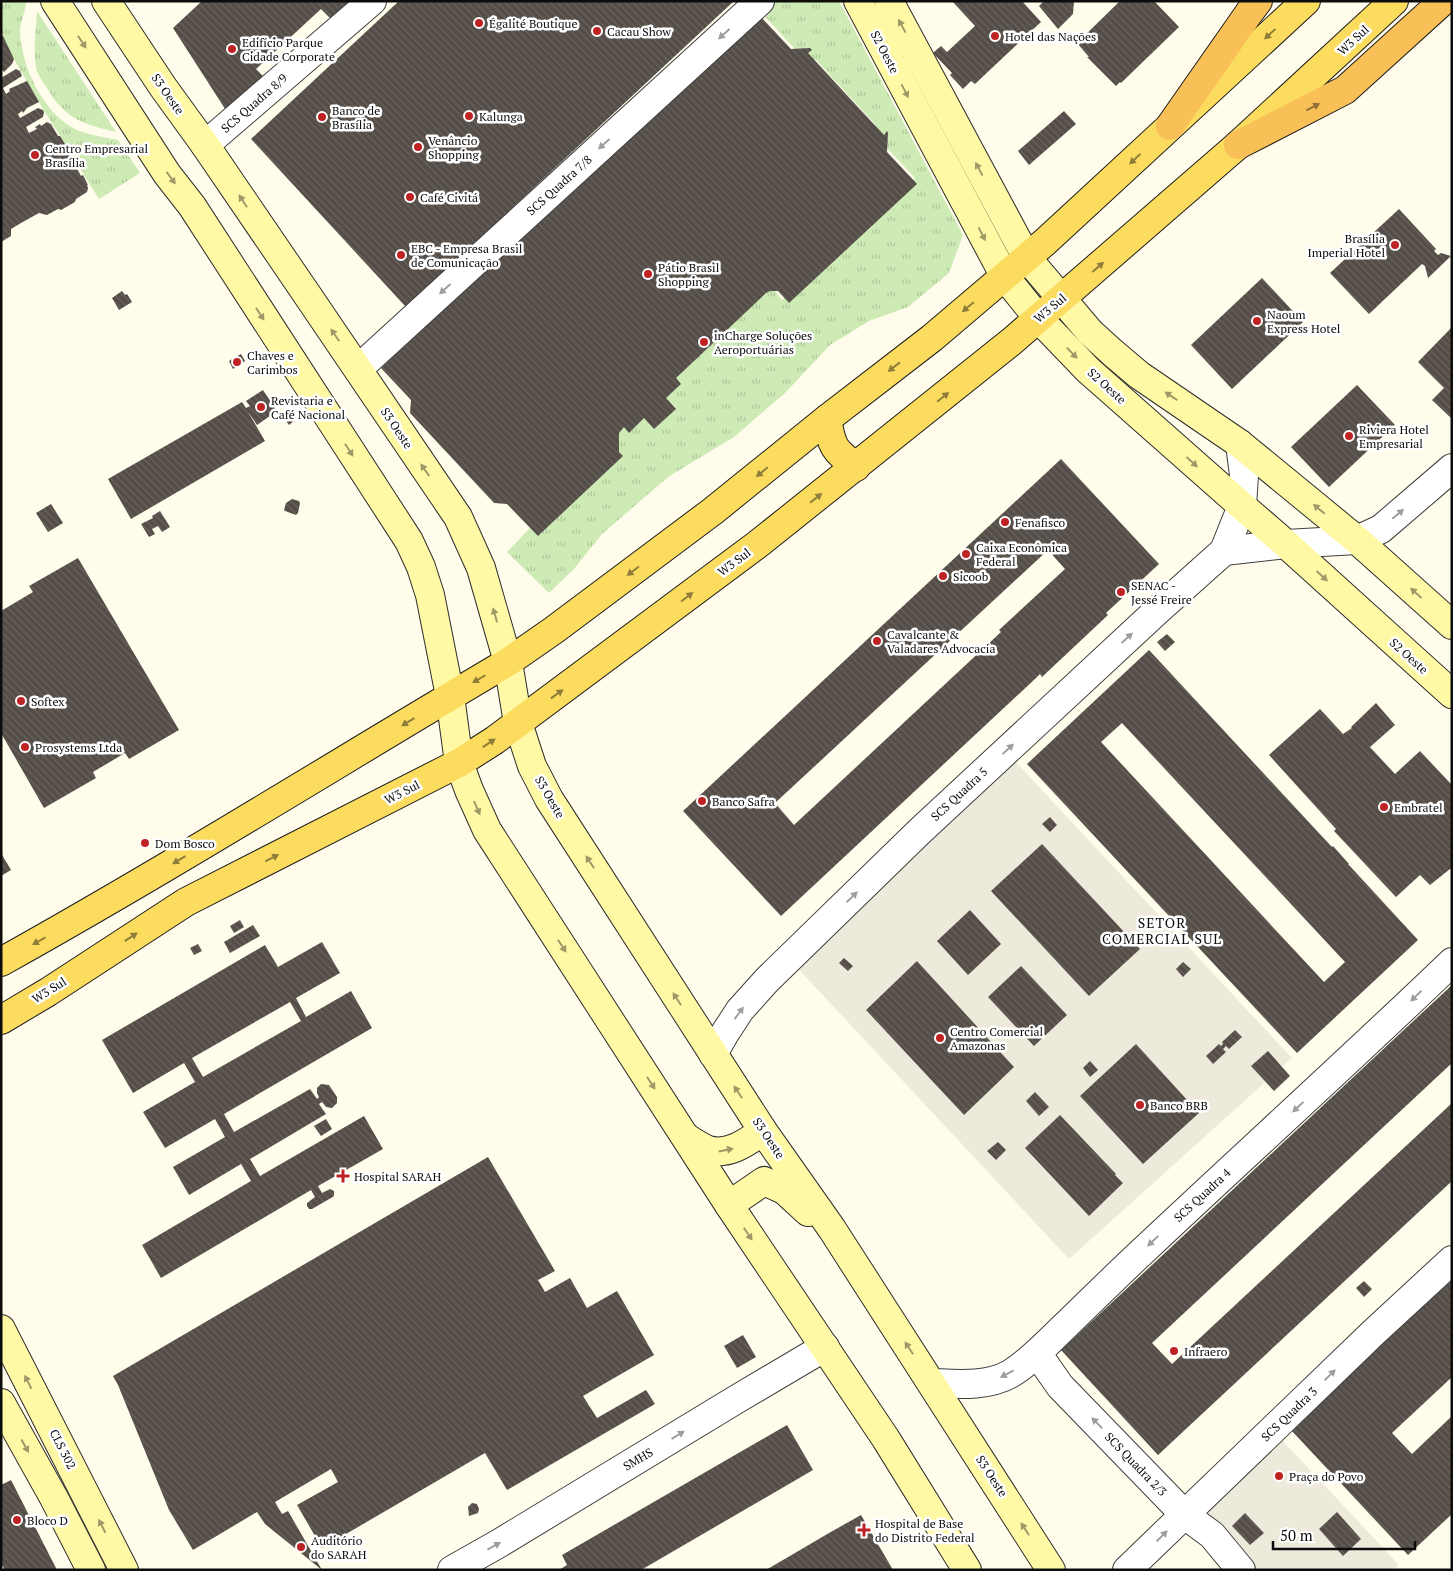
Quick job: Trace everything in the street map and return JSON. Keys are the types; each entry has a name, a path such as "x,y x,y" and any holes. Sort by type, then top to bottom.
{"highway":[{"path":"1170,126 1258,1"},
{"path":"1238,145 1345,90 1443,1"}],"main road":[{"path":"55,1 168,174 192,206 409,542 421,567 430,595 450,696 459,763 487,830 729,1205 886,1439 967,1570"},
{"name":"S3 Oeste","path":"106,1 458,518 481,568 508,662 518,723 532,766 549,799 763,1131 832,1229 1052,1570"},
{"name":"S2 Oeste","path":"858,1 1005,277 1038,318 1088,370 1286,544 1452,694"},
{"path":"889,1 1027,258 1090,332 1139,375 1240,444 1357,540 1452,625"},
{"path":"1,962 87,914 508,662 562,624 712,511 932,338 1005,277 1306,1"},
{"name":"W3 Sul","path":"1,1020 48,992 186,902 459,763 518,723 758,544 1011,342 1238,145 1394,1"},
{"path":"827,419 830,440 837,451 856,467"},
{"path":"48,992 96,943 99,936 98,924 94,917 87,914"},
{"path":"686,1138 707,1149 721,1152 742,1146 763,1131"},
{"path":"729,1205 764,1181 784,1190 806,1211 832,1229"},
{"name":"CLS 302","path":"1,1329 124,1570"},
{"path":"1,1403 54,1498 91,1570"}],"street":[{"name":"SCS Quadra 8/9","path":"205,145 372,1"},
{"name":"SCS Quadra 7/8","path":"358,369 760,1"},
{"name":"SCS Quadra 5","path":"713,1054 740,1010 767,980 920,831 1224,551 1242,506 1244,475 1240,444"},
{"path":"1224,551 1286,544 1357,540 1381,528 1452,468"},
{"name":"SCS Quadra 4","path":"932,1383 953,1384 992,1381 1010,1374 1036,1354 1452,962"},
{"name":"SCS Quadra 3","path":"1127,1570 1373,1333 1452,1260"},
{"name":"SMHS","path":"452,1570 825,1348"},
{"name":"SCS Quadra 2/3","path":"1036,1354 1060,1386 1185,1515 1212,1535 1241,1570"}],"green space":[{"path":"1,1 26,1 20,31 21,44 29,72 43,99 62,120 73,128 95,136 118,140 140,173 99,199 35,96 1,36"},
{"path":"768,1 839,1 963,235 949,273 908,307 869,321 830,345 786,392 734,437 668,477 602,534 574,569 549,593 507,552 611,453 609,425 758,291 773,289 782,300 915,178 876,136 875,124 816,60 805,60 759,10"},
{"path":"37,11 116,132 76,119 61,107 39,76 35,61"}],"shaded area":[{"path":"1012,758 1292,1058 1069,1259 790,960"},
{"name":"Praça do Povo","path":"1281,1439 1399,1565 1394,1570 1253,1570 1201,1514"}],"building":[{"name":"Edifício Parque Cidade Corporate","path":"202,1 352,1 332,20 321,9 256,69 267,80 229,115 173,28"},
{"name":"Venâncio Shopping","path":"399,1 734,1 406,307 251,139"},
{"name":"Hotel das Nações","path":"952,1 1022,1 1041,22 975,84 971,81 963,89 950,75 952,73 933,53 941,46 947,52 975,26"},
{"path":"1044,1 1074,1 1073,14 1058,29 1039,6"},
{"path":"1120,1 1154,1 1179,27 1116,86 1087,57 1089,57 1077,43"},
{"name":"Pátio Brasil Shopping","path":"761,17 791,49 810,48 812,50 808,53 856,105 884,135 887,131 887,152 917,184 789,303 778,291 766,293 676,378 681,384 666,398 676,409 654,429 644,418 629,433 624,427 619,433 619,452 623,456 538,536 507,504 494,503 410,413 411,400 381,368 467,288 464,285 492,259 495,263 497,259 523,237 519,233"},
{"path":"3,36 14,59 4,72 1,71 1,37"},
{"name":"Centro Empresarial Brasília","path":"16,69 20,71 22,76 3,88 6,94 10,91 9,89 27,81 39,102 27,108 23,113 22,111 18,114 20,118 38,108 44,112 43,117 26,127 29,133 37,129 35,127 40,124 41,126 47,122 51,124 65,144 64,146 70,156 72,156 77,164 75,165 81,176 83,175 88,188 87,192 76,199 75,202 61,210 58,209 47,215 39,213 11,229 11,236 1,242 1,78"},
{"path":"1064,111 1076,124 1029,165 1018,151"},
{"path":"1399,209 1436,249 1434,251 1438,255 1441,253 1451,256 1428,278 1425,266 1422,264 1369,314 1330,273"},
{"path":"1262,278 1303,322 1232,389 1191,345"},
{"path":"122,291 125,295 127,294 132,302 119,310 112,298"},
{"path":"1452,327 1451,418 1432,400 1444,388 1418,362"},
{"name":"Chaves e Carimbos","path":"241,354 245,361 233,369 229,361"},
{"path":"1357,385 1395,425 1329,487 1291,447"},
{"path":"263,390 277,411 257,425 248,412 265,441 131,519 108,479 242,402 246,408 250,406 246,401"},
{"path":"290,412 295,420 289,425 283,417"},
{"path":"1061,459 1159,564 1106,613 1108,615 1042,677 1040,674 781,916 683,811","holes":["1048,550 1065,569 999,630 1001,632 794,825 775,803"]},
{"path":"292,499 300,503 296,515 284,510 286,503"},
{"path":"51,504 63,523 48,532 36,513"},
{"path":"160,511 170,527 162,532 158,526 152,529 155,534 149,537 141,524 153,518 152,516"},
{"path":"78,558 179,730 129,759 125,753 93,772 96,778 44,808 1,733 1,611 33,592 29,586"},
{"path":"1167,634 1175,642 1165,651 1157,642"},
{"path":"1149,650 1333,846 1418,940 1297,1053 1027,764","holes":["1122,723 1345,962 1324,982 1101,742"]},
{"name":"Embratel","path":"1376,703 1395,725 1370,747 1395,774 1420,751 1452,785 1452,870 1450,869 1430,885 1420,875 1396,897 1334,831 1336,829 1269,755 1320,709 1343,734 1352,728"},
{"path":"1050,817 1057,825 1050,832 1042,824"},
{"path":"1042,844 1140,949 1089,996 991,891"},
{"path":"1,853 11,870 1,876"},
{"path":"970,910 1001,944 968,975 937,941"},
{"path":"240,920 244,927 234,933 230,926"},
{"path":"253,925 260,936 230,953 224,942"},
{"path":"322,942 340,973 296,998 306,1017 351,991 372,1028 224,1114 234,1132 310,1089 317,1099 319,1097 317,1088 321,1084 329,1085 337,1097 337,1103 332,1108 326,1107 322,1102 319,1104 326,1114 250,1159 260,1176 364,1116 383,1149 318,1186 322,1193 330,1189 334,1191 334,1196 331,1198 309,1209 307,1203 315,1197 311,1190 161,1278 142,1245 251,1181 241,1164 189,1195 173,1167 225,1137 215,1119 165,1148 143,1112 195,1082 184,1063 133,1093 102,1040 265,945 278,967","holes":["290,1002 301,1021 203,1077 192,1058"]},
{"path":"198,944 202,951 194,955 190,948"},
{"path":"844,958 853,966 848,971 839,963"},
{"name":"Centro Comercial Amazonas","path":"917,961 1014,1067 964,1115 866,1010"},
{"path":"1183,962 1191,969 1183,977 1176,969"},
{"path":"1021,966 1067,1015 1034,1046 988,997"},
{"path":"1452,985 1452,1063 1152,1343 1172,1364 1452,1103 1452,1181 1158,1455 1061,1350"},
{"path":"1235,1030 1242,1037 1229,1049 1226,1046 1223,1049 1226,1052 1213,1064 1206,1056 1219,1044 1221,1046 1222,1042"},
{"name":"Banco BRB","path":"1136,1044 1199,1113 1143,1164 1080,1096"},
{"path":"1268,1051 1290,1076 1274,1091 1251,1066"},
{"path":"1090,1061 1098,1070 1090,1077 1083,1068"},
{"path":"1035,1092 1049,1107 1039,1116 1026,1101"},
{"path":"1060,1115 1123,1183 1089,1216 1025,1148"},
{"path":"326,1119 332,1129 321,1136 314,1126"},
{"path":"998,1142 1006,1150 996,1160 987,1151"},
{"name":"Hospital SARAH","path":"488,1157 555,1271 538,1280 545,1292 570,1278 587,1308 617,1291 654,1355 583,1396 597,1418 646,1390 655,1404 507,1490 485,1453 322,1548 297,1505 338,1482 331,1469 275,1502 282,1514 288,1511 322,1570 265,1524 257,1512 193,1550 169,1510 113,1376"},
{"path":"1452,1278 1452,1377 1392,1433 1412,1454 1452,1416 1452,1514 1408,1555 1291,1430"},
{"path":"1364,1281 1372,1289 1364,1297 1356,1288"},
{"path":"743,1335 756,1357 737,1368 724,1346"},
{"path":"787,1425 813,1470 641,1570 559,1570 567,1565 562,1555"},
{"name":"Bloco D","path":"11,1480 57,1570 5,1570 1,1563 1,1485"},
{"path":"472,1503 477,1504 479,1509 478,1513 469,1516 468,1507"},
{"path":"1337,1512 1361,1539 1343,1556 1319,1529"},
{"path":"1245,1513 1264,1533 1250,1545 1232,1526"},
{"path":"861,1515 893,1570 766,1570 829,1533"}],"place":[{"name":"Égalité Boutique","path":"479,23"},
{"name":"Cacau Show","path":"597,31"},
{"name":"Hotel das Nações","path":"995,36"},
{"name":"Edifício Parque Cidade Corporate","path":"232,49"},
{"name":"Kalunga","path":"469,116"},
{"name":"Banco de Brasília","path":"322,117"},
{"name":"Venâncio Shopping","path":"418,147"},
{"name":"Centro Empresarial Brasília","path":"35,155"},
{"name":"Café Civitá","path":"410,197"},
{"name":"Brasília Imperial Hotel","path":"1395,245"},
{"name":"EBC - Empresa Brasil de Comunicação","path":"401,255"},
{"name":"Pátio Brasil Shopping","path":"648,274"},
{"name":"Naoum Express Hotel","path":"1257,321"},
{"name":"inCharge Soluções Aeroportuárias","path":"704,342"},
{"name":"Chaves e Carimbos","path":"237,362"},
{"name":"Revistaria e Café Nacional","path":"261,407"},
{"name":"Riviera Hotel Empresarial","path":"1349,436"},
{"name":"Fenafisco","path":"1005,522"},
{"name":"Caixa Econômica Federal","path":"966,554"},
{"name":"Sicoob","path":"943,576"},
{"name":"SENAC - Jessé Freire","path":"1121,592"},
{"name":"Cavalcante & Valadares Advocacia","path":"877,641"},
{"name":"Softex","path":"21,701"},
{"name":"Prosystems Ltda","path":"25,747"},
{"name":"Banco Safra","path":"702,801"},
{"name":"Embratel","path":"1384,807"},
{"name":"Dom Bosco","path":"145,843"},
{"name":"Centro Comercial Amazonas","path":"940,1038"},
{"name":"Banco BRB","path":"1140,1105"},
{"name":"Hospital SARAH","path":"343,1176"},
{"name":"Infraero","path":"1174,1351"},
{"name":"Praça do Povo","path":"1279,1476"},
{"name":"Bloco D","path":"17,1520"},
{"name":"Hospital de Base do Distrito Federal","path":"864,1530"},
{"name":"Auditório do SARAH","path":"301,1547"}],"district":[{"name":"SETOR COMERCIAL SUL","path":"1162,930"}]}
